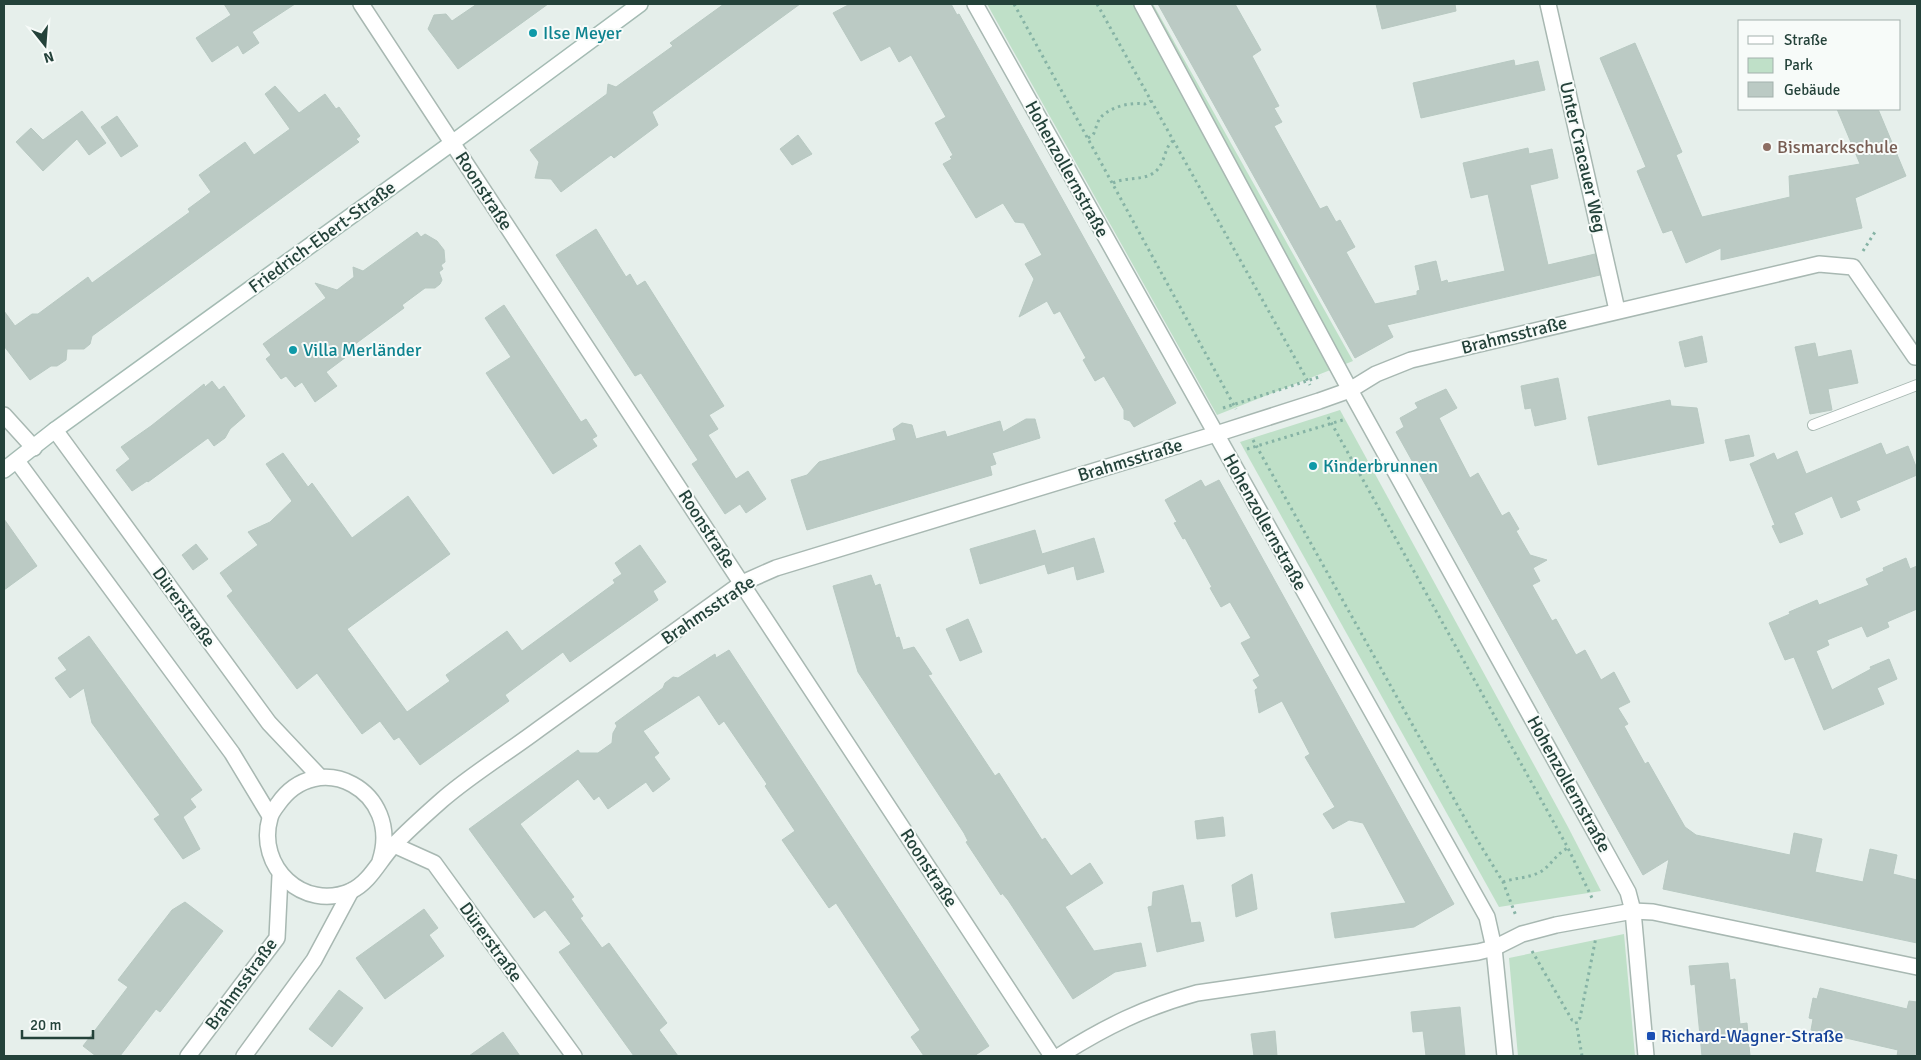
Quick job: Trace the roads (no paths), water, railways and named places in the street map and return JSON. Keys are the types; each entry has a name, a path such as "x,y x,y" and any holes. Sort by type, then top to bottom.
{"street":[{"name":"Roonstraße","path":"361,4 1052,1056"},
{"name":"Friedrich-Ebert-Straße","path":"4,470 55,430 452,143 640,4"},
{"name":"Hohenzollernstraße","path":"975,4 1487,916 1494,948 1505,1056"},
{"name":"Hohenzollernstraße","path":"1142,4 1363,414 1628,892 1633,911 1646,1056"},
{"name":"Unter Cracauer Weg","path":"1548,4 1617,310"},
{"name":"Brahmsstraße","path":"380,861 394,845 443,799 742,582 776,568 885,533 1216,434 1319,401 1350,390 1376,374 1411,360 1819,264 1853,267 1916,359"},
{"path":"4,415 34,448"},
{"name":"Dürerstraße","path":"55,430 269,723 320,778"},
{"path":"17,461 232,753 270,816"},
{"path":"320,778 338,779 357,786 376,804 385,828 384,848 380,861 370,877 351,891 327,896 298,890 280,876 267,849 266,836 270,816 286,793 300,783 320,778"},
{"name":"Dürerstraße","path":"394,845 434,863 574,1056"},
{"name":"Brahmsstraße","path":"188,1056 277,938 280,876"},
{"path":"244,1056 314,960 351,891"},
{"path":"1059,1056 1115,1022 1166,1002 1197,993 1478,952 1494,948 1522,934 1600,916 1633,911 1676,915 1917,967"}],"lane":[{"path":"1812,425 1917,385"}],"place":[{"name":"Ilse Meyer","path":"533,33"},
{"name":"Bismarckschule","path":"1767,147"},
{"name":"Villa Merländer","path":"293,350"},
{"name":"Kinderbrunnen","path":"1313,466"},
{"name":"Richard-Wagner-Straße","path":"1651,1036"}]}
